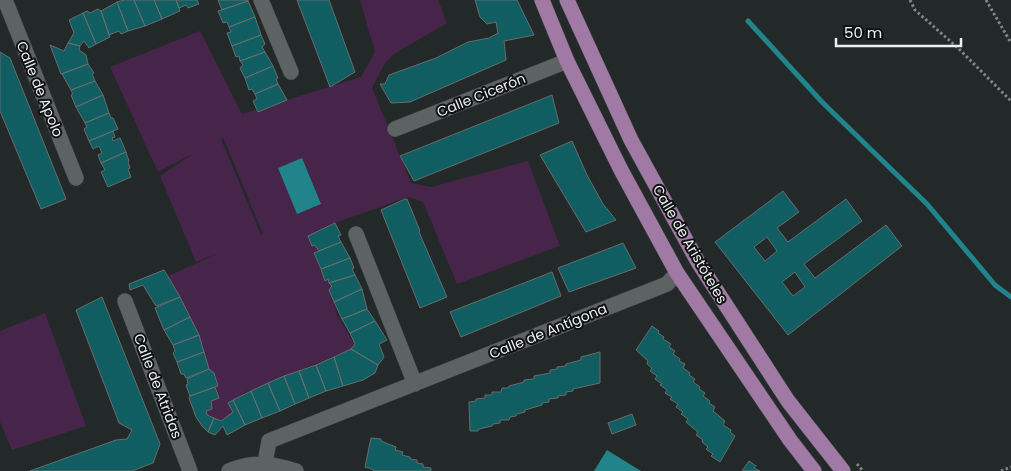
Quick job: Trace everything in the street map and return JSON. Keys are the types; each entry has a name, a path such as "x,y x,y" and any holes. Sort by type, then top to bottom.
{"main road":[{"name":"Calle de Aristóteles","path":"542,0 567,61 621,170 677,273 790,440 814,471"},
{"name":"Calle de Aristóteles","path":"567,0 630,140 698,262 788,401 843,471"}],"street":[{"name":"Calle de Apolo","path":"4,0 76,178"},
{"path":"261,0 292,72"},
{"name":"Calle Cicerón","path":"395,130 567,61"},
{"path":"356,234 415,384"},
{"name":"Calle de Antígona","path":"265,463 269,441 667,284 677,273"},
{"name":"Calle de Atridas","path":"125,301 190,471"},
{"path":"229,471 243,465 265,463 296,471"}],"path":[{"path":"910,0 915,10 959,49 1011,101"},
{"path":"986,0 1011,43"},
{"path":"851,457 863,471"},
{"path":"1001,471 1011,467"}],"shaded area":[{"path":"360,0 438,0 447,23 394,54 385,63 372,88 411,183 431,187 528,161 560,246 457,284 423,202 408,197 335,223 308,236 312,246 315,245 319,251 314,253 324,280 328,279 332,286 329,290 335,309 354,344 351,349 250,390 228,403 233,412 221,421 207,415 206,411 212,409 211,401 219,398 215,387 218,386 214,374 209,369 199,335 168,276 220,253 196,262 160,176 194,153 158,172 110,67 200,31 242,114 361,77 375,52","holes":["223,137 263,234 261,235 221,139"]},
{"path":"45,313 86,426 12,450 0,422 0,331"}],"water":[{"path":"302,158 321,204 297,214 278,168"},
{"path":"607,450 641,471 594,471"}],"building":[{"path":"134,0 145,26 128,31 117,2"},
{"path":"134,0 154,0 162,19 145,26"},
{"path":"154,0 176,0 180,11 162,19"},
{"path":"176,0 197,0 199,4 188,8 186,5 179,8"},
{"path":"218,0 248,0 248,1 222,10"},
{"path":"297,0 329,0 355,72 330,87"},
{"path":"475,0 517,0 534,35 504,41 506,60 410,102 391,103 380,84 385,84 389,75 436,58 468,42 489,38 498,33 496,22 487,24 480,17"},
{"path":"248,1 255,17 229,27 227,22 223,23 218,11"},
{"path":"117,2 128,31 121,34 119,31 109,35 101,11"},
{"path":"98,9 101,11 110,37 96,44 83,13 87,11 90,13"},
{"path":"83,13 96,44 89,48 84,41 80,46 68,43 74,33 69,20"},
{"path":"255,17 261,35 232,46 227,33 231,32 229,27"},
{"path":"261,35 265,44 262,47 265,52 240,61 239,56 236,57 232,46"},
{"path":"68,43 80,46 79,50 86,55 88,64 61,74 50,45 64,51"},
{"path":"0,52 10,58 66,199 41,209 0,111"},
{"path":"265,52 273,66 245,78 240,68 243,65 240,61"},
{"path":"88,64 94,73 92,74 95,81 71,90 62,74"},
{"path":"273,66 278,78 276,79 278,84 255,94 252,89 249,90 245,78"},
{"path":"95,81 103,95 76,107 71,90"},
{"path":"278,84 287,100 258,112 253,101 257,99 255,94"},
{"path":"103,95 109,113 85,123 76,107"},
{"path":"552,95 559,123 414,181 400,156"},
{"path":"109,113 118,129 89,141 84,129 87,127 85,123"},
{"path":"113,131 115,137 112,138 113,141 120,138 126,152 101,163 98,155 102,153 99,146 93,149 89,141"},
{"path":"572,141 587,175 603,204 616,220 586,232 540,155"},
{"path":"126,152 131,177 108,187 101,172 105,170 101,163"},
{"path":"783,191 799,212 777,228 788,242 846,199 862,221 804,264 815,278 886,225 902,246 788,335 715,242","holes":["767,237 777,251 765,261 754,247","795,272 805,287 793,296 782,282"]},
{"path":"407,199 447,297 420,308 381,210"},
{"path":"335,223 341,235 338,236 341,242 319,251 315,245 312,246 308,236"},
{"path":"341,242 350,258 321,269 314,253"},
{"path":"623,243 636,268 569,292 558,268"},
{"path":"350,258 355,275 329,283 328,279 325,281 321,269"},
{"path":"164,270 180,297 156,306 143,285 130,290 129,284"},
{"path":"552,272 561,296 461,337 450,312"},
{"path":"355,275 362,289 334,302 329,290 332,286 329,283"},
{"path":"362,289 367,309 342,319 334,302"},
{"path":"102,297 160,444 153,463 132,471 30,471 116,440 127,439 132,430 119,423 76,310"},
{"path":"180,297 190,317 164,330 155,308"},
{"path":"367,309 375,321 350,333 342,319"},
{"path":"190,317 199,335 173,345 164,330"},
{"path":"375,321 387,340 379,344 384,357 378,365 351,349 355,344 350,333"},
{"path":"652,326 659,331 658,333 664,337 663,339 671,344 669,347 675,351 673,354 680,359 679,361 685,364 683,368 690,373 689,375 695,379 693,382 705,393 703,396 715,407 713,411 725,421 723,425 731,430 730,432 735,436 720,462 711,456 713,454 706,449 708,447 702,442 703,440 696,435 698,432 686,422 688,419 676,407 678,404 670,399 672,397 665,393 667,390 655,379 657,376 650,371 652,368 647,364 648,361 636,350"},
{"path":"199,335 204,352 177,362 173,353 175,351 173,345"},
{"path":"351,349 378,365 375,373 363,380 343,386 334,357"},
{"path":"204,352 209,369 186,378 184,374 181,374 177,362"},
{"path":"600,352 600,383 573,389 573,391 566,392 566,395 549,399 549,402 525,410 525,412 510,417 509,420 500,420 500,423 493,424 492,426 479,429 478,431 470,431 469,402 485,398 485,395 492,395 492,392 501,392 502,388 508,388 509,386 524,382 524,380 534,379 534,376 550,373 550,370 557,369 557,367 566,366 566,364 581,360 581,357"},
{"path":"334,357 343,386 326,391 316,365"},
{"path":"316,365 326,391 309,398 299,371"},
{"path":"209,369 214,373 218,386 190,396 186,385 188,384 187,379"},
{"path":"299,371 309,398 295,404 284,376"},
{"path":"284,376 295,404 280,411 268,383"},
{"path":"268,383 280,411 262,418 251,391"},
{"path":"215,387 219,398 211,401 212,409 206,411 207,415 214,418 208,432 196,417 189,398"},
{"path":"251,391 262,418 245,425 233,400"},
{"path":"233,400 245,425 227,435 223,426 215,435 208,432 214,418 221,421 233,412 228,403"},
{"path":"632,414 636,425 612,434 608,423"},
{"path":"371,438 381,439 381,441 396,447 395,450 403,452 402,455 417,460 417,463 423,464 423,467 431,468 431,471 374,471 365,467"},
{"path":"749,461 756,466 754,468 760,471 742,471"}],"waterway":[{"path":"748,21 822,102 927,204 995,285 1011,297"}]}
